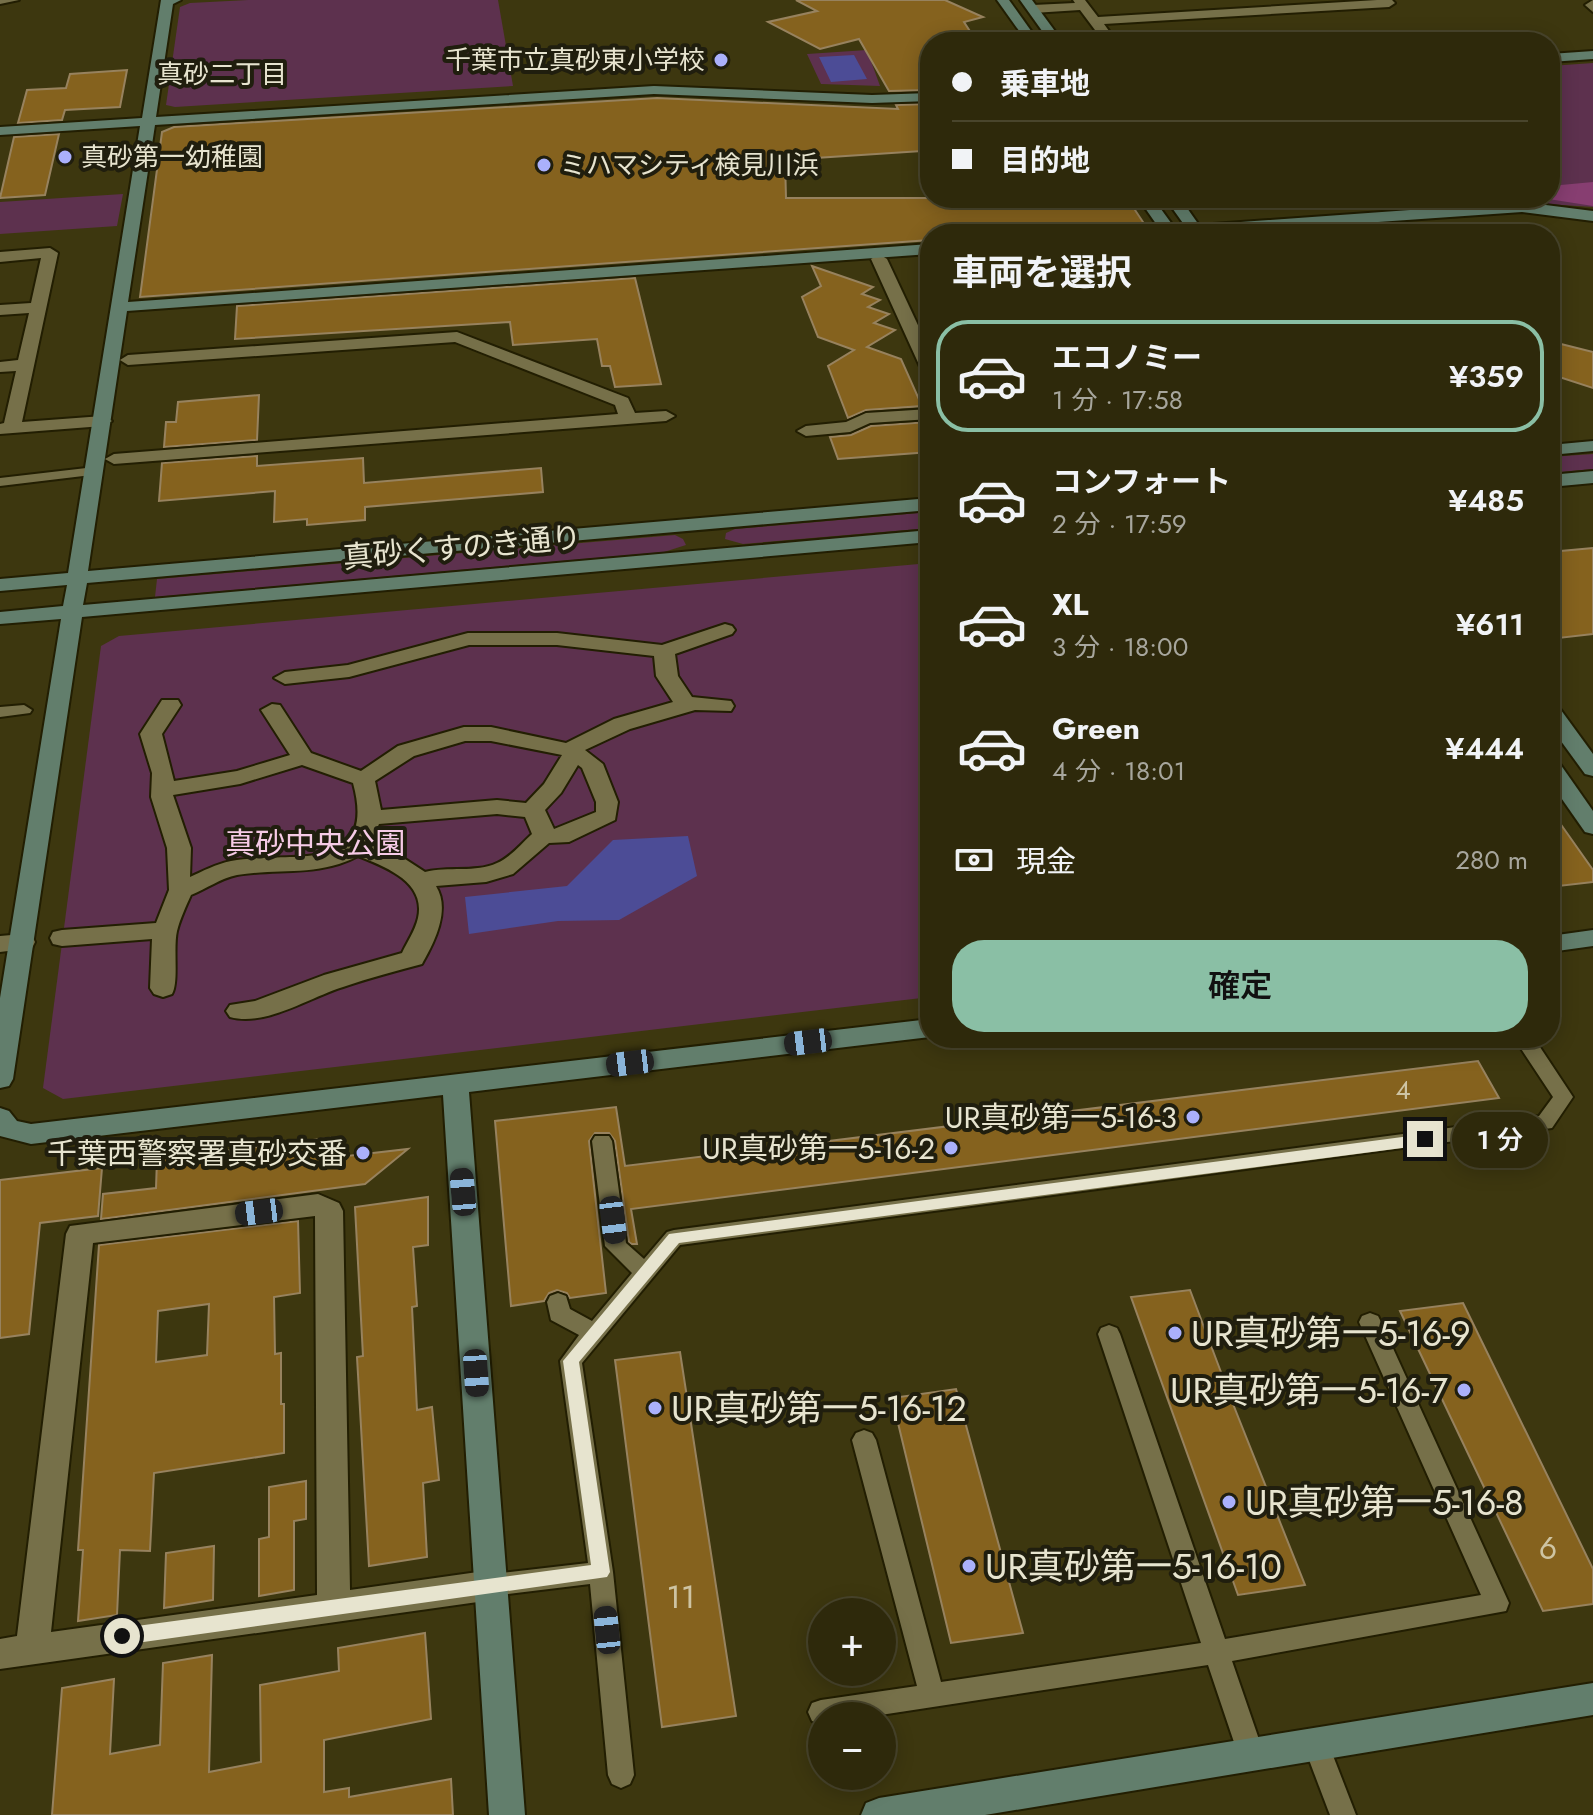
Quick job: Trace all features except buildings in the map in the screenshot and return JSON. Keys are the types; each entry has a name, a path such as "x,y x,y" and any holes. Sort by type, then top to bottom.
{"street":[{"path":"0,1079 12,943 74,611 167,0 175,0"},
{"path":"1003,0 1026,32"},
{"path":"1029,5 1082,3 1103,32"},
{"path":"1029,5 1049,32"},
{"path":"1095,21 1395,9 1421,32"},
{"path":"1560,57 1593,55"},
{"path":"0,131 654,90 872,99 920,97"},
{"path":"1301,224 1509,208"},
{"path":"1530,208 1593,216"},
{"path":"120,307 920,250"},
{"path":"0,257 50,253 26,365 6,429 103,421"},
{"path":"879,259 920,347"},
{"path":"0,310 38,307"},
{"path":"128,360 457,337 622,402 629,419"},
{"path":"0,367 26,365"},
{"path":"806,431 850,427 866,418 920,415"},
{"path":"114,459 666,416"},
{"path":"1560,449 1593,446"},
{"path":"1560,480 1593,477"},
{"name":"真砂くすのき通り","path":"0,585 920,505"},
{"path":"697,524 708,556"},
{"name":"真砂くすのき通り","path":"0,618 920,537"},
{"path":"285,678 349,671 482,638 557,639 664,651 725,630"},
{"path":"664,651 667,676 686,705"},
{"path":"531,811 553,788 571,752 622,724 686,705 706,702 723,706"},
{"path":"163,988 161,972 165,930 181,890 179,848 162,797 163,773 151,734 154,725 170,705"},
{"path":"272,710 303,758"},
{"path":"1560,724 1593,769"},
{"path":"363,779 406,751 464,734 491,734 571,752 592,764 607,802 607,815 561,837 544,835 505,869 489,873 449,872 423,882"},
{"path":"163,790 240,777 303,758 363,779"},
{"path":"181,890 205,882 227,869 255,865 312,865 341,857 358,848 370,818 363,779"},
{"path":"1560,780 1593,827"},
{"path":"370,818 468,807 531,811 538,816 544,835"},
{"path":"239,1011 258,1009 414,955 432,907 429,888 413,873 358,848"},
{"path":"62,938 165,930"},
{"path":"1560,943 1593,938"},
{"path":"0,1118 8,1129 31,1134 920,1029"},
{"path":"455,1084 507,1815"},
{"path":"334,1605 329,1211 318,1205 80,1234 16,1652 492,1585"},
{"path":"879,1815 1593,1699"}],"lane":[{"path":"0,1 14,0"},
{"path":"0,482 95,471"},
{"path":"0,712 24,710"},
{"path":"621,1775 601,1572 571,1361 674,1238 1545,1123 1563,1097 1531,1048"},
{"path":"602,1141 616,1246 634,1264 647,1270"},
{"path":"558,1302 559,1314 595,1333"},
{"path":"886,1702 1217,1652 1497,1603 1370,1322"},
{"path":"1109,1334 1251,1754"},
{"path":"864,1440 932,1695"},
{"path":"492,1585 601,1572"},
{"path":"1316,1744 1343,1815"}],"green space":[{"path":"248,0 498,0 513,86 175,107 166,105 180,7 190,3"},
{"path":"867,50 880,86 821,84 807,54"},
{"path":"1593,63 1593,207 1560,205 1560,65"},
{"path":"123,194 117,226 0,234 0,202"},
{"path":"1593,454 1593,469 1560,472 1560,456"},
{"path":"920,513 920,529 743,544 725,539 726,533 735,529"},
{"path":"675,535 683,539 686,545 664,552 155,597 157,579"},
{"name":"真砂中央公園","path":"920,564 920,998 63,1099 43,1088 101,646 119,636"}],"shaded area":[{"path":"854,55 867,79 831,82 819,57"},
{"path":"1593,182 1593,206 1560,201 1560,185"},
{"path":"688,836 697,876 619,920 558,921 469,934 465,897 567,886 613,840"}],"place":[{"name":"千葉市立真砂東小学校","path":"721,60"},
{"name":"真砂第一幼稚園","path":"65,157"},
{"name":"ミハマシティ検見川浜","path":"544,165"},
{"name":"UR真砂第一5-16-3","path":"1193,1117"},
{"name":"UR真砂第一5-16-2","path":"951,1148"},
{"name":"千葉西警察署真砂交番","path":"363,1153"},
{"name":"UR真砂第一5-16-9","path":"1175,1333"},
{"name":"UR真砂第一5-16-7","path":"1464,1390"},
{"name":"UR真砂第一5-16-12","path":"655,1408"},
{"name":"UR真砂第一5-16-8","path":"1229,1502"},
{"name":"UR真砂第一5-16-10","path":"969,1566"}],"district":[{"name":"真砂二丁目","path":"222,74"}],"route":[{"path":"122,1636 334,1605 601,1572 571,1361 674,1238 1425,1139"}]}
